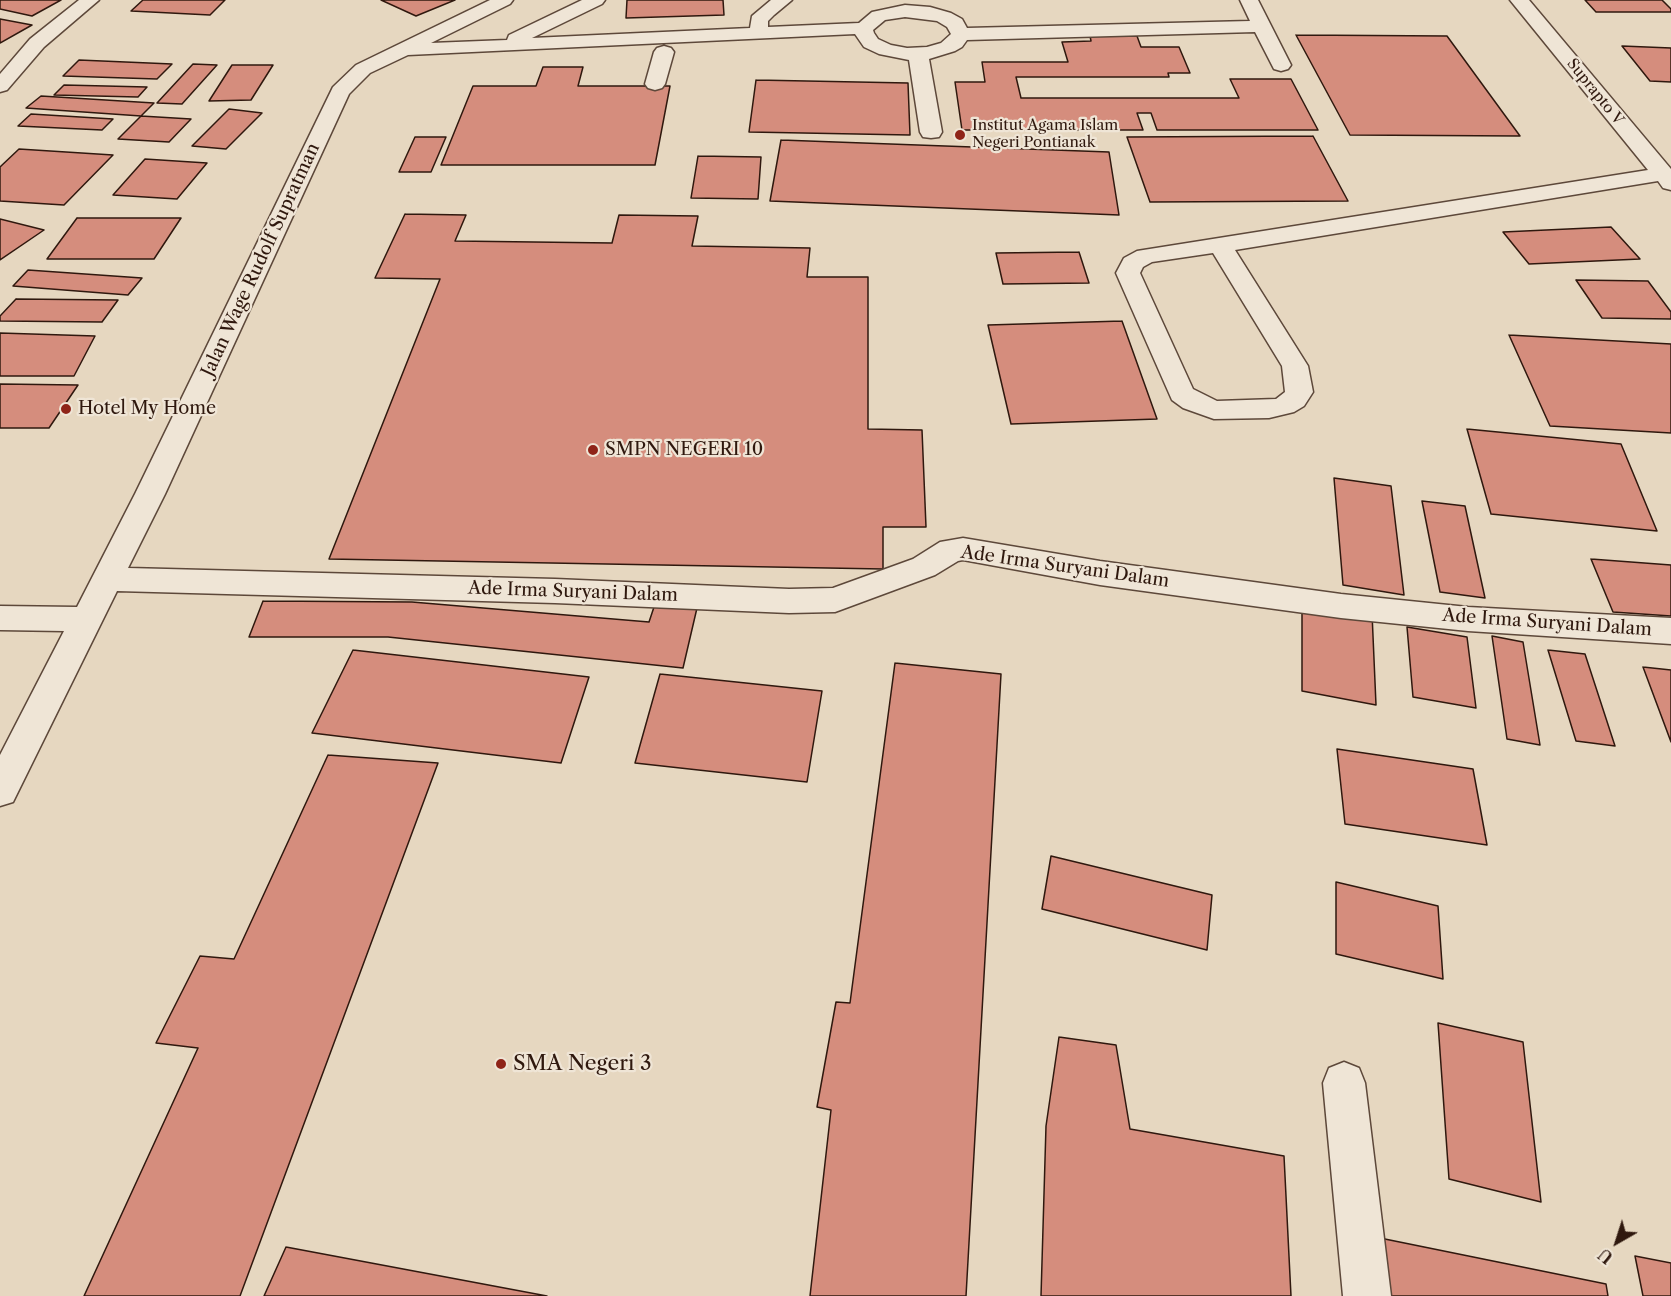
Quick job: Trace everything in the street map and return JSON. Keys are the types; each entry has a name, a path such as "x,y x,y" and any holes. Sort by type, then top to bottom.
{"street":[{"path":"0,86 8,64 90,0"},
{"name":"Jalan Wage Rudolf Supratman","path":"0,791 150,494 340,91 363,69 504,0"},
{"path":"505,44 596,0"},
{"path":"759,33 759,20 783,0"},
{"name":"Suprapto V","path":"1519,0 1666,178"},
{"path":"867,35 879,16 905,5 938,15 958,28 1256,14 1281,65"},
{"path":"397,51 759,33 867,35 886,50 918,54 948,47 955,43 958,28"},
{"path":"363,69 483,60 664,52 867,35"},
{"path":"655,84 664,52"},
{"path":"918,54 931,132"},
{"path":"1220,245 1295,366 1299,392 1294,400 1284,406 1269,409 1214,410 1182,394 1128,273 1133,263 1146,256 1666,178"},
{"name":"Ade Irma Suryani Dalam","path":"107,579 555,591 789,601 835,600 916,570 951,550 963,549 1100,573 1341,606 1468,619 1671,631"},
{"path":"0,618 87,619"},
{"path":"1344,1083 1367,1296"}],"building":[{"path":"0,0 61,0 32,16 0,9"},
{"path":"143,0 225,0 210,15 131,11"},
{"path":"381,0 455,0 416,16"},
{"path":"627,0 723,0 724,15 626,18"},
{"path":"1585,0 1662,0 1671,12 1596,12"},
{"path":"0,19 32,25 0,43"},
{"path":"1296,35 1447,36 1520,136 1350,135"},
{"path":"1090,36 1137,36 1141,47 1179,47 1190,73 1168,73 1169,77 1016,77 1021,98 1239,98 1230,79 1291,79 1318,130 1157,130 1151,113 1137,113 1143,130 962,130 955,82 985,82 982,62 1068,62 1062,42 1091,41"},
{"path":"1622,46 1671,48 1671,82 1650,81"},
{"path":"79,60 172,64 157,79 63,76"},
{"path":"193,64 217,65 182,104 157,103"},
{"path":"232,65 273,65 251,100 209,101"},
{"path":"543,67 583,67 578,86 670,86 655,165 441,165 473,86 536,86"},
{"path":"756,80 908,83 910,135 749,132"},
{"path":"64,85 147,87 138,97 54,95"},
{"path":"41,96 154,103 141,116 26,108"},
{"path":"229,109 262,113 226,149 192,146"},
{"path":"31,114 113,119 102,130 18,126"},
{"path":"141,116 191,119 169,142 118,139"},
{"path":"1313,136 1348,201 1150,202 1127,137"},
{"path":"415,137 446,137 431,172 399,172"},
{"path":"781,140 1109,152 1119,215 770,201"},
{"path":"19,149 113,155 64,205 0,201 0,167"},
{"path":"698,156 761,157 758,199 691,198"},
{"path":"145,159 207,163 177,199 113,195"},
{"name":"SMPN NEGERI 10","path":"405,214 466,215 455,241 612,243 619,215 698,216 692,246 810,248 807,277 868,277 868,429 922,430 926,527 883,527 883,569 329,559 440,279 375,278"},
{"path":"77,218 181,218 154,259 47,259"},
{"path":"0,219 44,230 0,260"},
{"path":"1611,227 1640,259 1529,264 1503,232"},
{"path":"1079,252 1089,283 1003,284 996,253"},
{"path":"28,270 142,278 128,295 13,286"},
{"path":"1576,280 1648,281 1671,312 1671,319 1602,318"},
{"path":"16,299 118,300 102,322 0,321 0,316"},
{"path":"1122,321 1157,419 1011,424 988,325"},
{"path":"0,333 95,336 74,376 0,376"},
{"path":"1509,335 1671,344 1671,433 1550,426"},
{"name":"Hotel My Home","path":"0,384 78,385 49,428 0,428"},
{"path":"1467,429 1621,444 1657,531 1491,514"},
{"path":"1334,478 1391,486 1404,595 1343,585"},
{"path":"1422,501 1465,506 1485,598 1440,592"},
{"path":"1591,559 1671,565 1671,616 1613,612"},
{"path":"263,601 412,602 649,622 655,604 697,608 683,668 388,637 249,637"},
{"path":"1302,601 1372,613 1376,705 1302,691"},
{"path":"1407,627 1467,637 1476,708 1413,697"},
{"path":"1492,636 1523,642 1540,745 1507,739"},
{"path":"353,650 589,677 561,763 312,733"},
{"path":"1548,650 1585,654 1615,746 1576,741"},
{"path":"895,663 1001,674 966,1296 810,1296 831,1110 817,1107 836,1002 850,1003"},
{"path":"1643,667 1671,670 1671,742"},
{"path":"660,674 822,691 807,782 635,763"},
{"path":"1337,749 1473,769 1487,845 1345,824"},
{"path":"328,755 438,763 240,1296 84,1296 198,1048 156,1043 200,956 234,959"},
{"path":"1051,856 1212,895 1207,950 1042,909"},
{"path":"1336,882 1438,906 1443,979 1336,954"},
{"path":"1438,1023 1523,1042 1541,1202 1449,1179"},
{"path":"1059,1037 1116,1045 1130,1129 1284,1156 1291,1296 1041,1296 1046,1126"},
{"path":"1375,1237 1606,1284 1608,1296 1380,1296"},
{"path":"286,1247 547,1296 264,1296"},
{"path":"1635,1256 1671,1263 1671,1296 1643,1296"}],"place":[{"name":"Institut Agama Islam Negeri Pontianak","path":"960,135"},
{"name":"Hotel My Home","path":"66,409"},
{"name":"SMPN NEGERI 10","path":"593,450"},
{"name":"SMA Negeri 3","path":"501,1064"}]}
